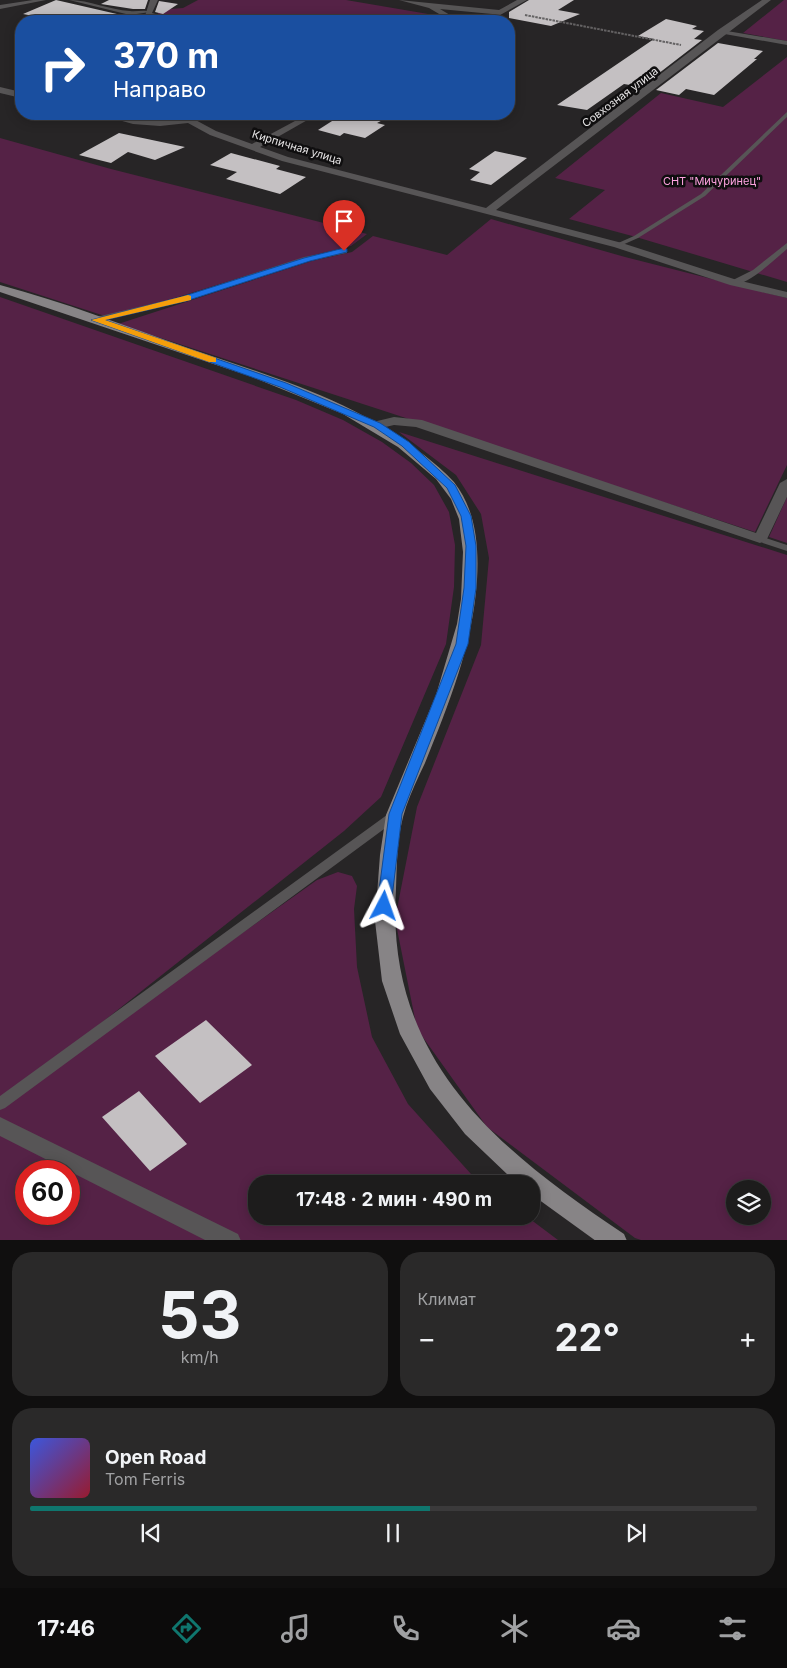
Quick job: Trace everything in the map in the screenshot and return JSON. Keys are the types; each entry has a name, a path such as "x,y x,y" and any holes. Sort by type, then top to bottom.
{"main road":[{"path":"0,288 283,385 377,425 405,444 452,487 466,516 471,546 470,588 462,644 395,814 386,874 385,938 392,990 413,1043 436,1082 463,1118 518,1171 579,1217 616,1240"}],"street":[{"path":"154,0 148,13 155,15"},
{"path":"403,0 427,5 500,13"},
{"path":"459,8 472,0"},
{"path":"496,15 523,0"},
{"name":"Совхозная улица","path":"486,212 721,32 767,0"},
{"path":"427,5 445,15"},
{"path":"0,90 15,94"},
{"name":"Кирпичная улица","path":"128,120 160,123 177,120"},
{"name":"Кирпичная улица","path":"198,120 213,133 285,159 618,245 734,283 787,296"},
{"path":"253,147 303,120"},
{"path":"377,425 394,421 418,423 760,539 787,483"},
{"path":"0,1126 230,1240"}],"lane":[{"path":"0,7 43,0"},
{"path":"72,0 130,13 148,13"},
{"path":"144,15 148,13"},
{"path":"721,32 787,44"},
{"path":"618,245 704,195 787,114"},
{"path":"734,283 756,272 787,245"},
{"path":"96,320 183,299 307,260 344,251"},
{"path":"760,539 787,548"},
{"path":"0,1104 395,814"}],"path":[{"path":"500,13 513,12 701,49"}],"green space":[{"path":"198,0 346,0 434,15 158,14 158,10 183,8"},
{"path":"784,0 787,0 787,41 743,33"},
{"name":"СНТ \"Мичуринец\"","path":"787,57 787,282 569,219 605,190 555,178 661,93 723,107"},
{"path":"0,138 111,169 367,234 351,246 306,257 111,318 0,282"},
{"path":"491,219 625,257 787,298 787,465 755,532 118,324 312,261 352,252 373,236 447,255"},
{"path":"0,297 296,400 343,420 382,442 411,463 434,485 449,512 455,545 454,587 446,644 381,797 344,831 0,1103"},
{"path":"399,432 787,555 787,1240 641,1240 635,1238 487,1127 417,1029 395,919 417,807 481,645 489,558 481,514 456,475"},
{"path":"787,497 787,543 769,537"},
{"path":"338,872 352,876 357,886 354,909 357,967 372,1037 408,1104 472,1175 248,1175 248,1225 538,1225 558,1240 0,1240 0,1105 317,880"}],"building":[{"path":"56,0 121,15 28,15 23,14"},
{"path":"109,0 148,0 145,9 133,9 101,4"},
{"path":"529,0 574,0 558,10 580,14 551,26 515,19 515,15 509,15 509,12"},
{"path":"159,1 178,4 163,14 155,12"},
{"path":"666,19 697,26 692,29 704,31 694,39 702,40 641,87 624,84 587,110 557,105 654,39 638,36"},
{"path":"718,43 763,51 754,59 757,59 714,95 686,89 679,95 656,90"},
{"path":"334,120 383,120 377,123 385,125 365,138 344,133 340,136 318,130"},
{"path":"119,133 185,147 155,160 128,152 111,163 79,155"},
{"path":"495,151 527,158 491,185 470,180 480,172 469,169"},
{"path":"231,153 280,166 276,169 306,177 280,194 226,179 237,172 210,165"},
{"path":"206,1020 252,1065 200,1103 155,1056"},
{"path":"139,1091 187,1144 150,1171 102,1117"}],"slow traffic":[{"path":"188,298 96,320 212,360"}],"route":[{"path":"344,251 307,260 183,299 96,320 283,385 348,411 377,425 405,444 452,487 466,516 471,546 470,588 462,644 445,692 395,814 386,874 384,906"}]}
